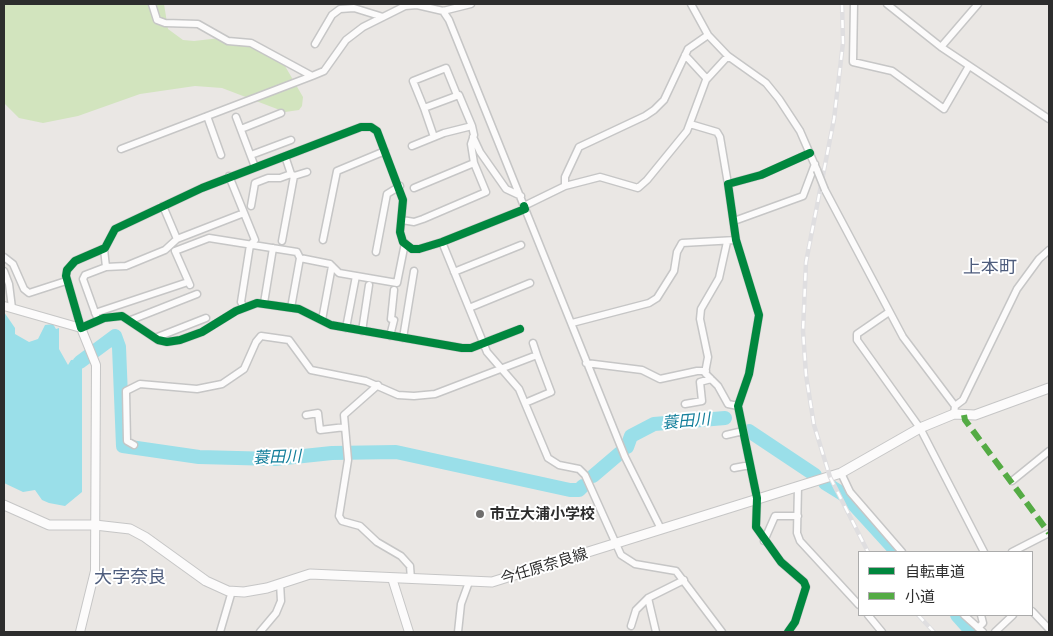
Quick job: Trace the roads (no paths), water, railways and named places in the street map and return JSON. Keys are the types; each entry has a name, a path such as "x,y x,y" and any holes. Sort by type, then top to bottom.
{"main road":[{"name":"今任原奈良線","path":"4,505 49,526 95,525 130,529 145,537 206,581 232,591 244,592 310,574 469,582 502,580 841,473 954,410 975,415 1049,388"}],"street":[{"path":"152,4 157,20 165,23 198,24 228,41 250,43 312,76"},
{"path":"121,149 324,71 346,40 363,27 404,5 417,5 443,11 469,4"},
{"path":"691,4 708,35 728,56 766,83 800,131 826,190 889,312 903,337 954,410 963,400 1017,290 1039,258 1049,250"},
{"path":"854,4 853,62 892,71 944,109 969,66"},
{"path":"887,4 941,46 1049,120"},
{"path":"941,46 978,4"},
{"path":"315,44 332,15 340,9 354,8 383,17"},
{"path":"443,11 450,20 625,457 661,529"},
{"path":"565,186 565,177 579,147 654,110 664,100 688,49 708,35"},
{"path":"685,55 707,79"},
{"path":"80,632 95,571 97,372 94,358 81,328 66,281 70,266 104,249 115,229 163,206 229,176 361,127 371,127 377,131 400,186 403,200 400,232 405,244 412,249 419,249 442,242 525,207 565,186 600,177 638,188 676,146 690,124 707,79 728,56"},
{"path":"434,137 414,81 446,68 472,126 473,138 480,152 506,189 521,196"},
{"path":"424,108 457,95"},
{"path":"241,129 281,113"},
{"path":"207,116 220,155"},
{"path":"236,118 255,167"},
{"path":"690,124 717,132 720,137 736,240 760,315 749,374 738,406 757,498 756,528 781,562 804,582 806,587 795,622 788,632"},
{"path":"412,146 434,137 472,126"},
{"path":"402,220 414,222 423,219 486,192 474,163 471,144 473,138"},
{"path":"251,155 291,140"},
{"path":"323,240 337,171 385,151"},
{"path":"728,184 761,175 810,152"},
{"path":"282,241 293,175 285,156"},
{"path":"414,188 474,163"},
{"path":"734,221 803,196 816,167"},
{"path":"251,206 256,183 268,178 280,178 307,172"},
{"path":"229,176 255,240 250,245 241,302 244,307"},
{"path":"376,252 387,194 400,186"},
{"path":"163,206 177,239"},
{"path":"98,321 83,279 85,275 106,266 126,266 165,250 177,239 244,213"},
{"path":"95,313 189,283 175,251 210,238 297,252 300,258 291,308"},
{"path":"572,323 649,303 657,298 674,271 677,252 682,243 736,240"},
{"path":"442,242 489,355 519,390 548,458 553,463 579,469 585,474 614,544 626,560 635,564 676,570 722,632"},
{"path":"706,372 708,356 700,319 701,309 719,278 727,242"},
{"path":"300,258 332,266 339,273 396,282 405,244"},
{"path":"454,272 521,245"},
{"path":"264,303 273,248"},
{"path":"104,249 106,266"},
{"path":"4,257 13,264 24,289 29,293 66,281"},
{"path":"322,320 332,266"},
{"path":"4,271 8,307 81,328 116,315 122,316 131,320 154,338 167,342 180,340 209,329 244,307 264,303 291,308 332,325 472,348 520,329"},
{"path":"404,338 414,271"},
{"path":"346,328 356,276"},
{"path":"469,308 530,283"},
{"path":"362,331 369,284"},
{"path":"390,336 394,320 391,319 394,290"},
{"path":"131,320 197,294"},
{"path":"889,312 857,334 857,340 920,428 983,551"},
{"path":"154,338 206,318"},
{"path":"134,445 127,441 126,391 140,384 197,389 222,384 244,369 256,342 261,336 290,340 311,370 366,381 398,395 435,394 537,355"},
{"path":"525,403 551,392 532,343"},
{"path":"586,363 642,370 660,379 696,371 706,372 728,404 738,406"},
{"path":"685,404 702,401 700,382 711,378"},
{"path":"378,386 344,415 348,460 339,516 342,521 360,526 377,542 401,556 410,566 412,579"},
{"path":"306,415 318,413 320,430 344,427"},
{"path":"726,435 743,431"},
{"path":"1012,481 1049,451"},
{"path":"734,468 750,465"},
{"path":"841,473 850,492 901,551"},
{"path":"798,486 798,533 800,541 858,604"},
{"path":"764,541 775,516 798,516"},
{"path":"1014,551 1049,534"},
{"path":"392,578 409,632"},
{"path":"631,626 636,610 648,598 684,580"},
{"path":"458,632 461,604 469,582"},
{"path":"260,632 276,613 281,601 280,583"},
{"path":"220,632 232,591"},
{"path":"648,598 656,632"},
{"path":"1033,612 1049,629"},
{"path":"869,616 882,632"},
{"path":"965,616 980,630 981,616"},
{"path":"995,632 1012,616"}],"water":[{"path":"4,312 15,328 15,334 29,342 38,339 45,325 53,324 56,329 59,328 59,349 68,365 71,360 82,359 88,352 90,358 82,365 82,492 65,506 42,500 35,490 23,492 4,483"}],"waterway":[{"name":"蓑田川","path":"80,362 115,336 119,347 123,446 199,457 275,459 332,453 396,452 570,490 579,490 583,486"},
{"name":"蓑田川","path":"627,447 631,436 654,424 725,418"},
{"name":"蓑田川","path":"749,431 815,475"},
{"name":"蓑田川","path":"593,476 620,453"},
{"name":"蓑田川","path":"825,483 846,496 896,551"},
{"name":"蓑田川","path":"958,616 972,632"}],"railway":[{"path":"842,4 843,43 834,119 806,262 803,331 806,375 814,425 830,477 867,551"},
{"path":"919,616 934,632"}],"place":[{"name":"市立大浦小学校","path":"480,514"}],"district":[{"name":"上本町","path":"990,267"},
{"name":"大字奈良","path":"130,577"}]}
